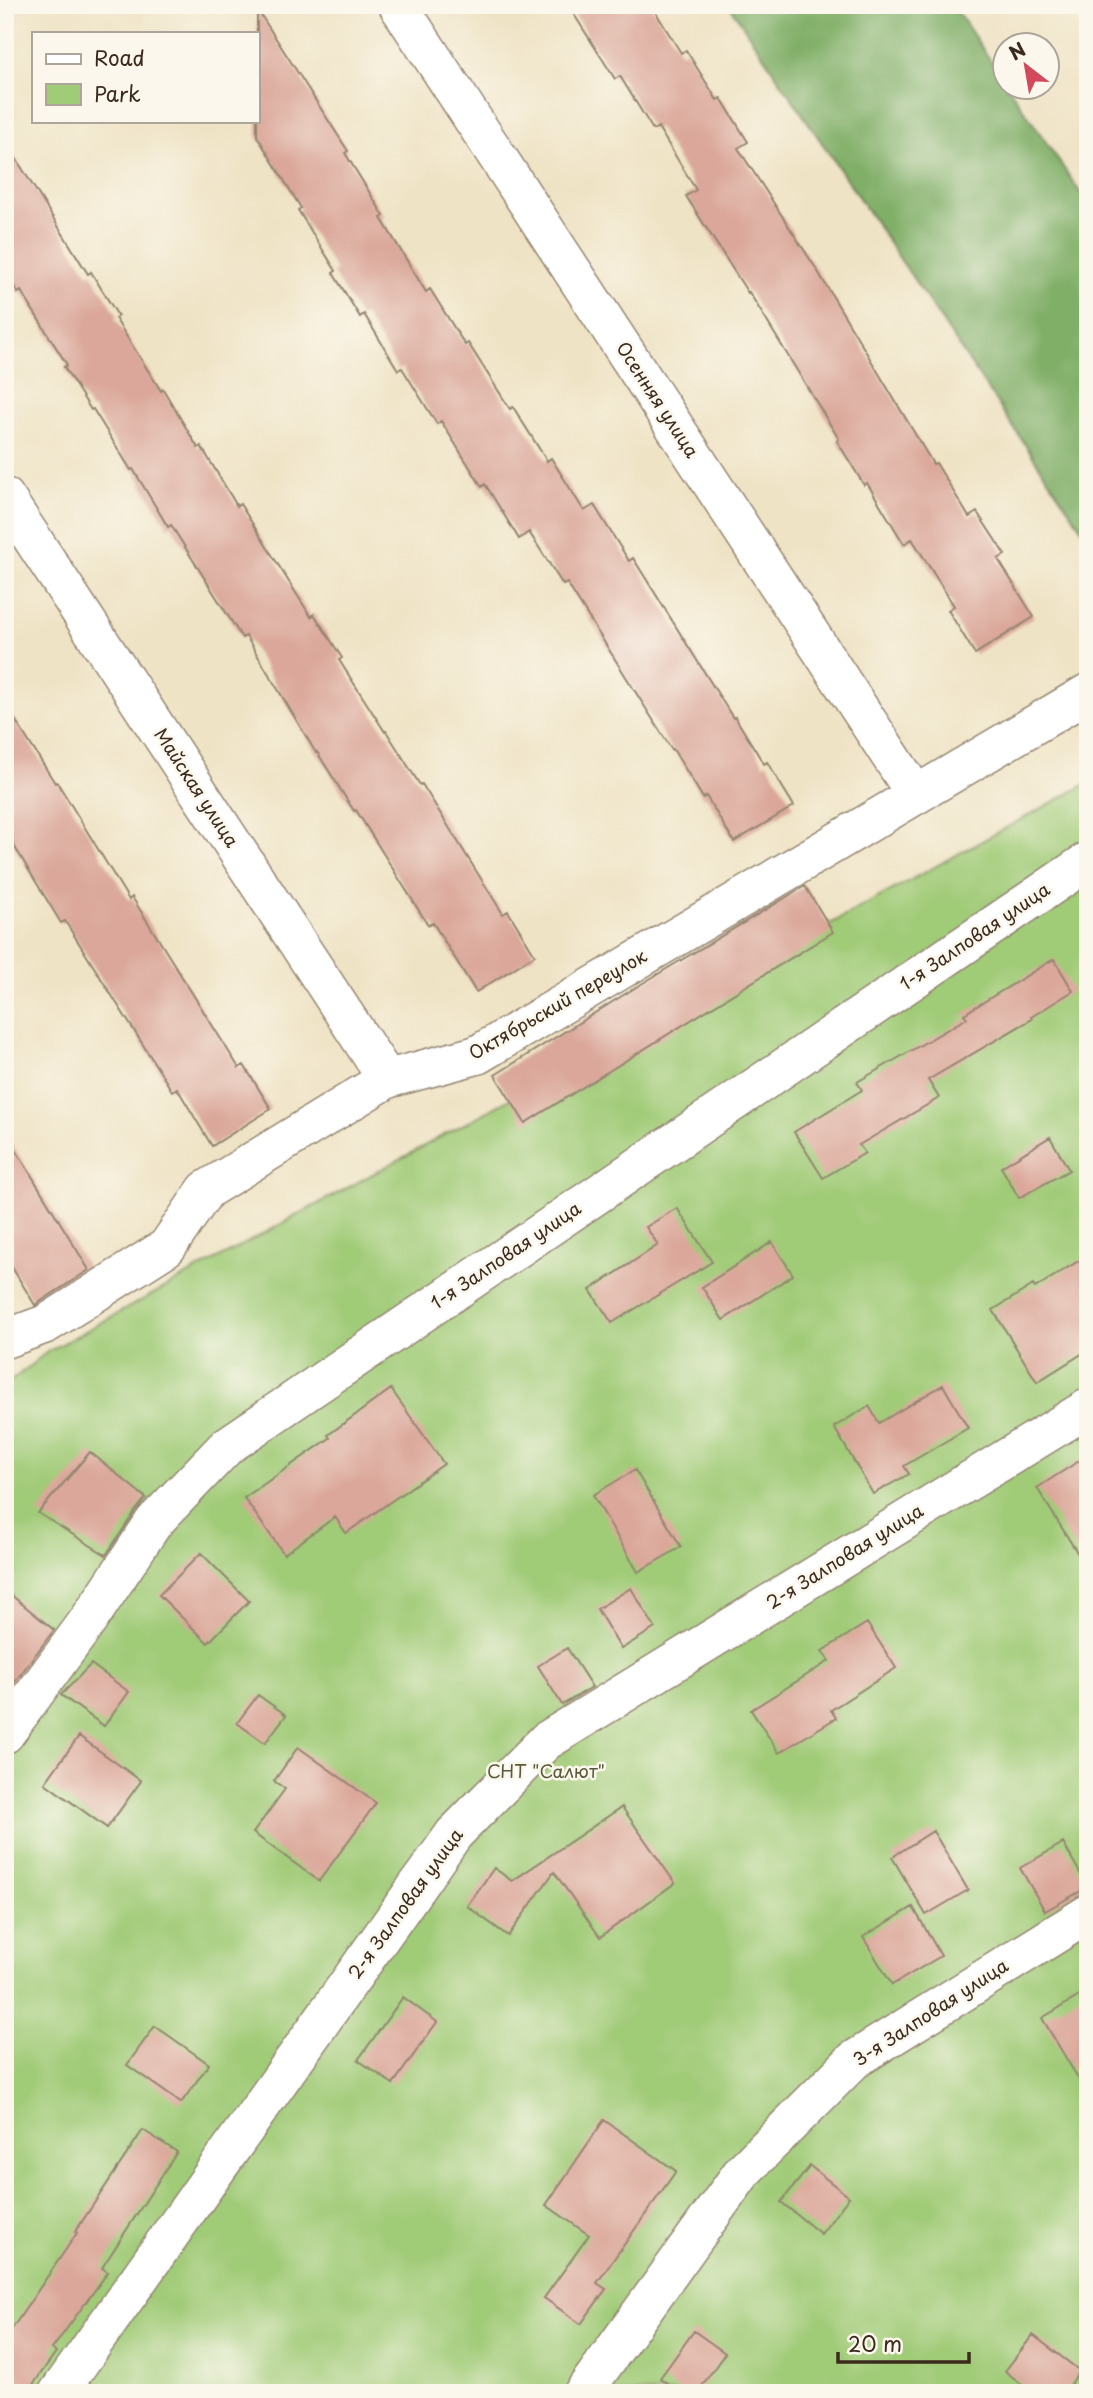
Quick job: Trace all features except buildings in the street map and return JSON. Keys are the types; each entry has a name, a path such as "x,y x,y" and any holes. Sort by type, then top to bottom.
{"street":[{"name":"Осенняя улица","path":"398,5 916,795"},
{"name":"Майская улица","path":"5,497 387,1079"},
{"name":"Октябрьский переулок","path":"5,1339 46,1324 167,1247 206,1190 387,1079 477,1055 1088,693"},
{"name":"1-я Залповая улица","path":"5,1734 90,1618 154,1522 227,1446 1088,861"},
{"name":"2-я Залповая улица","path":"58,2393 454,1834 546,1741 1088,1408"},
{"name":"3-я Залповая улица","path":"583,2393 743,2171 854,2060 1088,1914"}],"green space":[{"path":"729,5 953,5 992,63 992,102 1019,102 1088,204 1088,538"},
{"name":"СНТ \"Салют\"","path":"1088,783 1088,2393 5,2393 5,1386 47,1352"}]}
